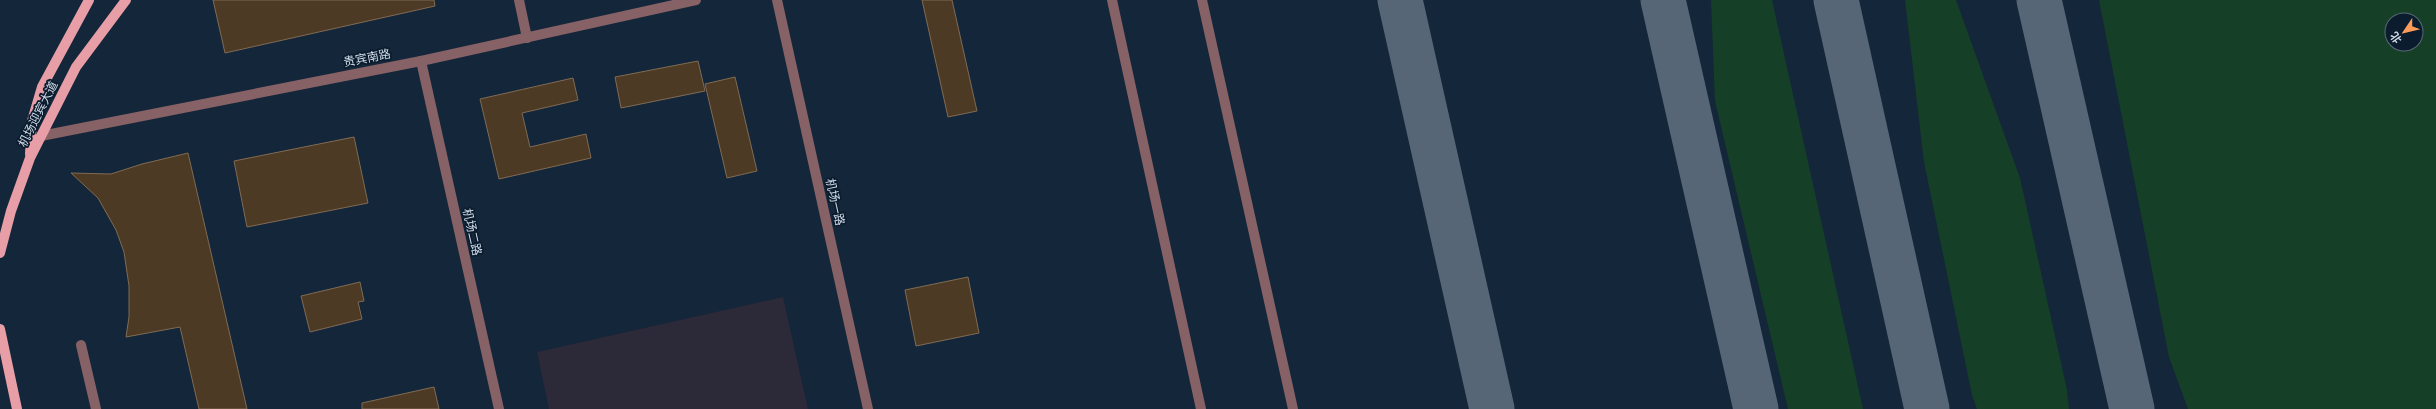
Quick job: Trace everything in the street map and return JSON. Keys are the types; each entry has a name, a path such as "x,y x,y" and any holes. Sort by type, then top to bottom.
{"main road":[{"name":"机场迎宾大道","path":"0,253 11,211 30,158 76,67 126,0"},
{"path":"30,158 32,121 42,87 87,2"},
{"path":"0,329 17,407"}],"street":[{"path":"519,0 527,38"},
{"name":"贵宾南路","path":"41,136 420,61 696,0"},
{"name":"机场一路","path":"777,0 868,409"},
{"path":"1112,0 1201,409"},
{"path":"1202,0 1293,409"},
{"name":"机场二路","path":"420,61 499,409"},
{"path":"81,345 96,409"}],"shaded area":[{"path":"783,297 808,409 549,409 537,352"}],"green space":[{"path":"1711,0 1772,0 1863,409 1788,409 1715,101"},
{"path":"1905,0 1956,0 2020,178 2067,390 2069,409 1977,409 1972,395 1924,162"},
{"path":"2099,0 2436,0 2436,409 2188,409 2169,357"}],"building":[{"path":"213,0 434,0 435,6 225,53"},
{"path":"922,0 952,0 977,111 948,117"},
{"path":"698,61 705,91 621,108 615,77"},
{"path":"735,77 757,171 727,178 705,84"},
{"path":"573,78 578,100 522,113 530,147 586,134 591,158 499,179 480,99"},
{"path":"354,137 368,203 247,227 234,161"},
{"path":"188,153 247,409 199,409 180,327 126,337 129,317 129,286 124,252 116,230 98,198 71,173 111,174 142,164"},
{"path":"968,277 979,333 916,346 905,290"},
{"path":"360,282 364,301 358,302 362,319 310,332 301,296"},
{"path":"434,387 439,409 362,409 362,403"}],"taxiway":[{"path":"1400,0 1492,409"},
{"path":"1663,0 1756,409"},
{"path":"1836,0 1927,409"},
{"path":"2039,0 2132,409"}]}
